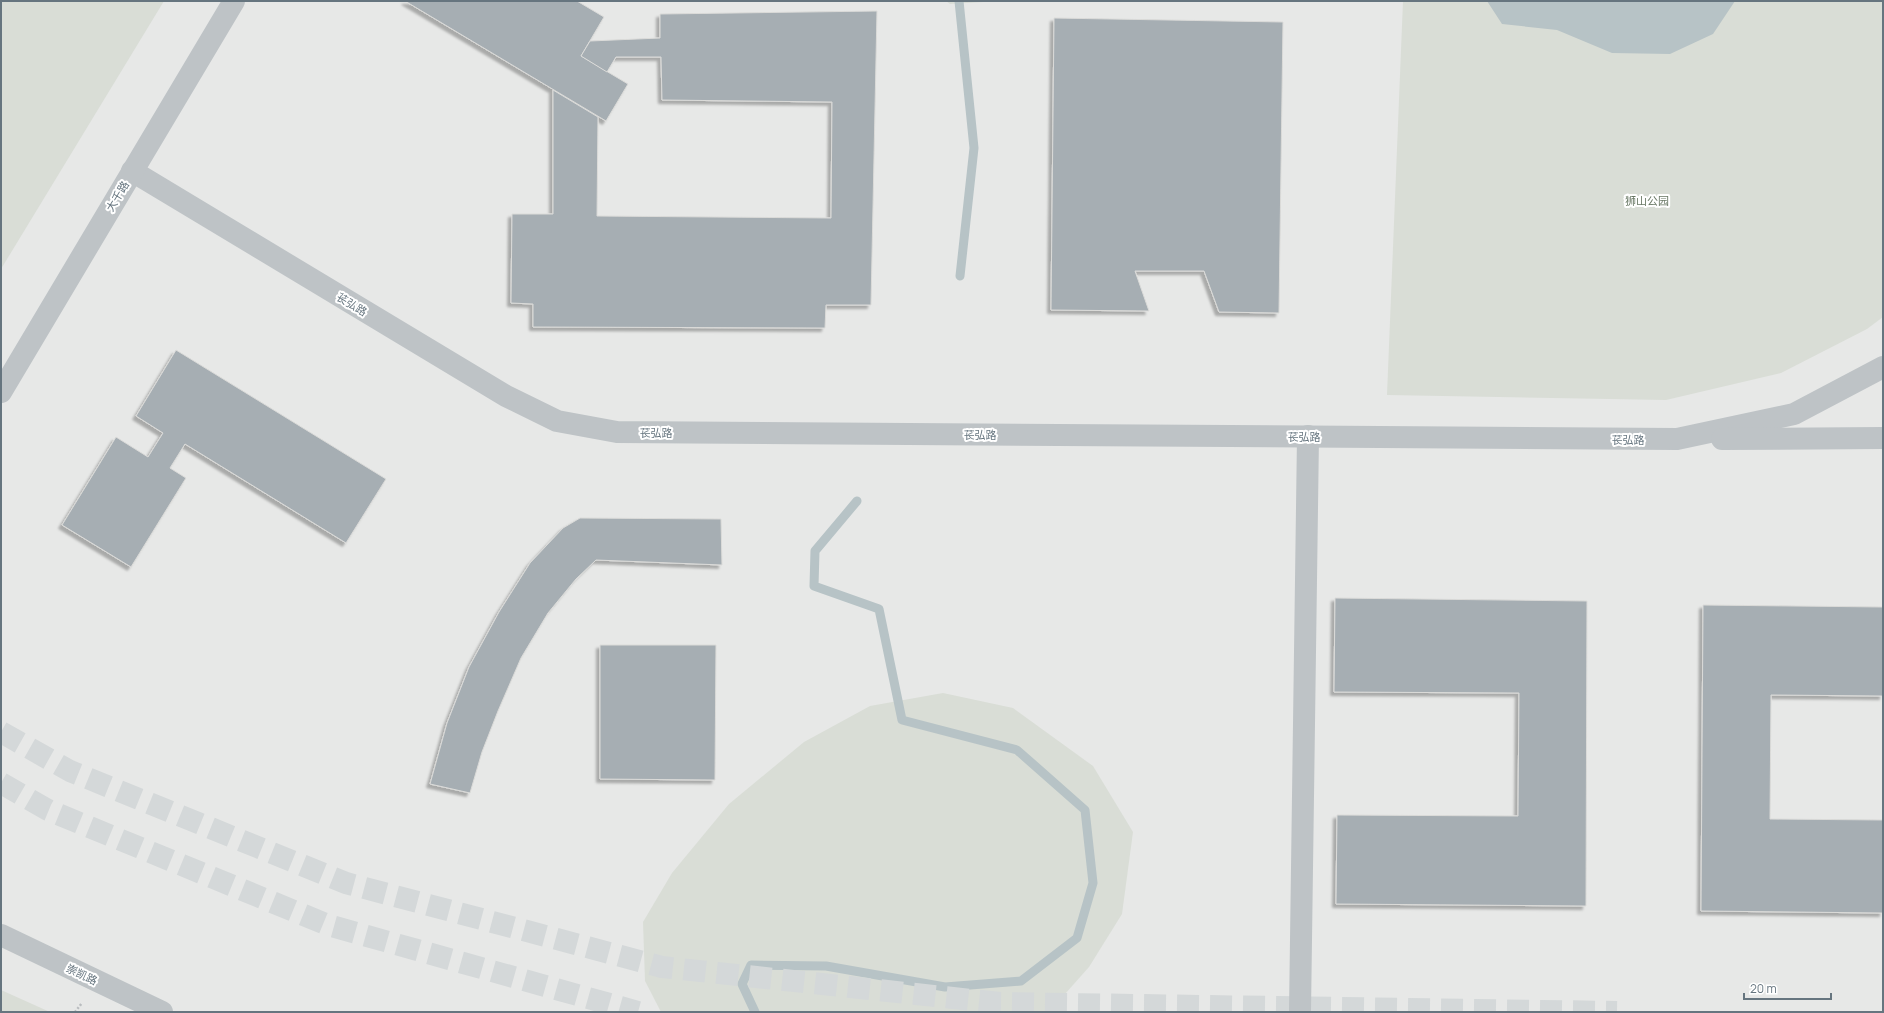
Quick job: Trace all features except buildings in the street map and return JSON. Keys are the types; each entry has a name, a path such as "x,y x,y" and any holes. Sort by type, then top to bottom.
{"lane":[{"name":"大千路","path":"1,392 234,1"},
{"name":"苌弘路","path":"132,171 506,396 557,421 617,432 1677,439 1794,414 1883,367"},
{"path":"1300,1012 1308,436"},
{"path":"1677,439 1883,438"},
{"name":"崇凯路","path":"1,935 162,1012"}],"shaded area":[{"path":"1,1 1883,1 1883,1012 1,1012"},
{"path":"1487,1 1735,1 1713,34 1670,54 1612,53 1557,30 1502,24"}],"green space":[{"path":"1,1 164,1 1,269"},
{"path":"946,1 1000,1 950,4"},
{"name":"狮山公园","path":"1403,1 1883,1 1883,317 1867,329 1781,373 1666,400 1387,395"},
{"path":"943,693 1013,708 1093,766 1133,832 1122,914 1089,967 1049,1012 661,1012 645,981 643,922 672,873 729,804 804,742 870,706"},
{"path":"1,990 50,1012 1,1012"}],"waterway":[{"path":"959,1 974,148 960,276"},
{"path":"755,1012 742,984 751,965 826,966 945,987 1021,981 1077,938 1093,883 1085,810 1017,750 902,720 879,609 814,586 815,551 857,501"}],"tunnel":[{"path":"1,732 70,771 346,883 662,967 1000,1003 1617,1012"},
{"path":"1,783 48,810 328,925 638,1012"}]}
